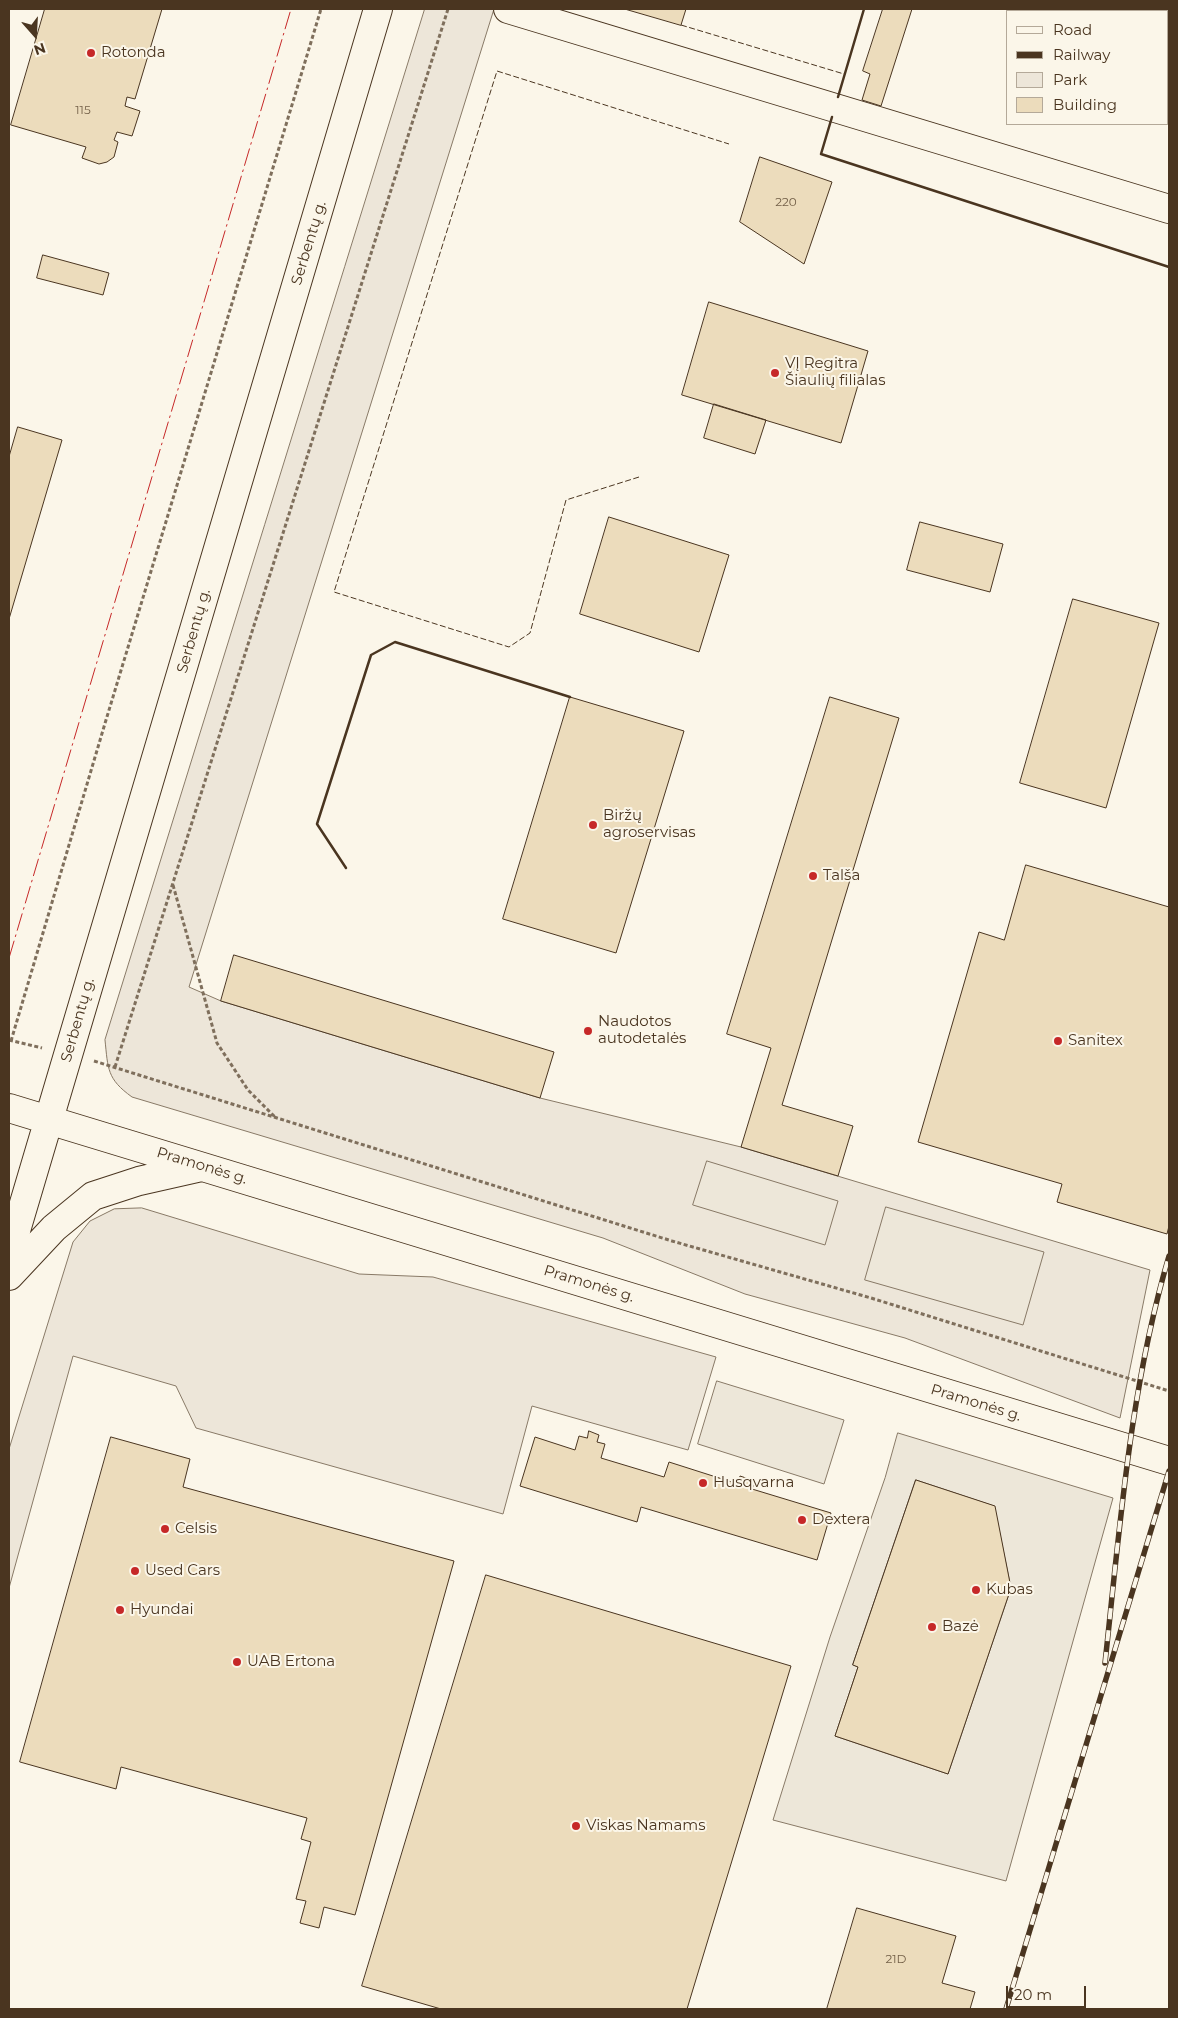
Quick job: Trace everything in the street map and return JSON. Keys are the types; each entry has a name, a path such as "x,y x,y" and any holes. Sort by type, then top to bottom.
{"main road":[{"name":"Serbentų g.","path":"9,1254 378,9"},
{"path":"508,9 1169,209"},
{"name":"Pramonės g.","path":"9,1108 1169,1461"},
{"path":"9,1276 54,1228 93,1196 139,1181 203,1167"}],"path":[{"path":"321,9 10,1041 68,1053 115,1067 663,1238 871,1298 1169,1391"},
{"path":"115,1067 448,9"},
{"path":"173,882 217,1043 248,1090 275,1118"}],"green space":[{"path":"425,9 494,9 189,987 221,1001 540,1098 741,1147 1150,1270 1120,1418 905,1338 745,1294 603,1238 132,1097 118,1085 110,1073 105,1040"},
{"path":"142,1208 359,1274 433,1277 716,1357 688,1450 532,1406 503,1514 196,1428 176,1386 73,1356 9,1588 9,1449 73,1242 90,1221 114,1209"}],"shaded area":[{"path":"707,1161 838,1201 825,1245 693,1205"},
{"path":"886,1207 1044,1252 1023,1325 865,1280"},
{"path":"717,1381 844,1420 824,1484 698,1444"},
{"path":"898,1433 1113,1498 1006,1881 773,1820 830,1637 885,1478","holes":["916,1480 994,1506 1011,1588 948,1774 835,1736 858,1667 853,1665"]}],"building":[{"name":"Rotonda","path":"45,9 162,9 135,99 127,97 125,106 140,111 132,136 117,132 114,140 118,142 114,157 107,162 99,164 82,158 86,147 11,125"},
{"path":"625,9 686,9 681,25"},
{"path":"883,9 912,9 881,106 862,100 870,74 863,71"},
{"path":"760,157 832,182 804,264 740,222"},
{"path":"43,255 109,273 103,295 37,278"},
{"name":"VĮ Regitra Šiaulių filialas","path":"709,302 868,351 841,443 682,395"},
{"path":"714,404 766,420 755,454 704,438"},
{"path":"18,427 62,440 9,619 9,457"},
{"path":"609,517 729,555 699,652 580,614"},
{"path":"920,522 1003,544 990,592 907,570"},
{"path":"1073,599 1159,623 1106,808 1020,783"},
{"name":"Biržų agroservisas","path":"570,697 684,731 616,953 503,919"},
{"name":"Talša","path":"830,697 899,718 782,1105 853,1126 838,1176 741,1147 771,1048 727,1034"},
{"name":"Sanitex","path":"1026,865 1169,907 1169,1226 1167,1234 1057,1202 1062,1184 918,1142 979,932 1004,940"},
{"path":"234,955 554,1052 540,1098 221,1001"},
{"path":"589,1431 599,1435 597,1442 605,1444 601,1458 664,1477 669,1462 738,1484 740,1476 755,1481 752,1489 831,1513 817,1560 641,1507 637,1522 520,1486 535,1437 575,1450 579,1436 587,1438"},
{"name":"UAB Ertona","path":"111,1437 190,1459 183,1487 454,1561 355,1915 324,1907 319,1928 300,1923 306,1901 296,1899 311,1842 301,1839 307,1818 121,1767 116,1789 20,1762"},
{"name":"Bazė","path":"916,1480 995,1506 1011,1588 948,1774 835,1736 858,1667 853,1665"},
{"name":"Viskas Namams","path":"486,1575 791,1666 687,2009 441,2009 362,1986"},
{"path":"857,1908 956,1936 942,1983 975,1992 970,2009 827,2009"}],"railway":[{"path":"1105,1663 1128,1458 1136,1407 1145,1356 1169,1256"},
{"path":"1006,2009 1169,1471"}],"fence":[{"path":"681,25 844,74"},
{"path":"639,477 566,500 530,633 509,647 334,592 497,71 729,144"}],"wall":[{"path":"838,97 864,9"},
{"path":"1073,9 1078,10"},
{"path":"832,117 821,154 1169,267"},
{"path":"346,868 317,824 371,655 395,642 570,697"}],"power":[{"path":"9,958 291,9"}],"place":[{"name":"Rotonda","path":"91,53"},
{"name":"VĮ Regitra Šiaulių filialas","path":"775,373"},
{"name":"Biržų agroservisas","path":"593,825"},
{"name":"Talša","path":"813,876"},
{"name":"Naudotos autodetalės","path":"588,1031"},
{"name":"Sanitex","path":"1058,1041"},
{"name":"Husqvarna","path":"703,1483"},
{"name":"Dextera","path":"802,1520"},
{"name":"Celsis","path":"165,1529"},
{"name":"Used Cars","path":"135,1571"},
{"name":"Kubas","path":"976,1590"},
{"name":"Hyundai","path":"120,1610"},
{"name":"Bazė","path":"932,1627"},
{"name":"UAB Ertona","path":"237,1662"},
{"name":"Viskas Namams","path":"576,1826"}]}
